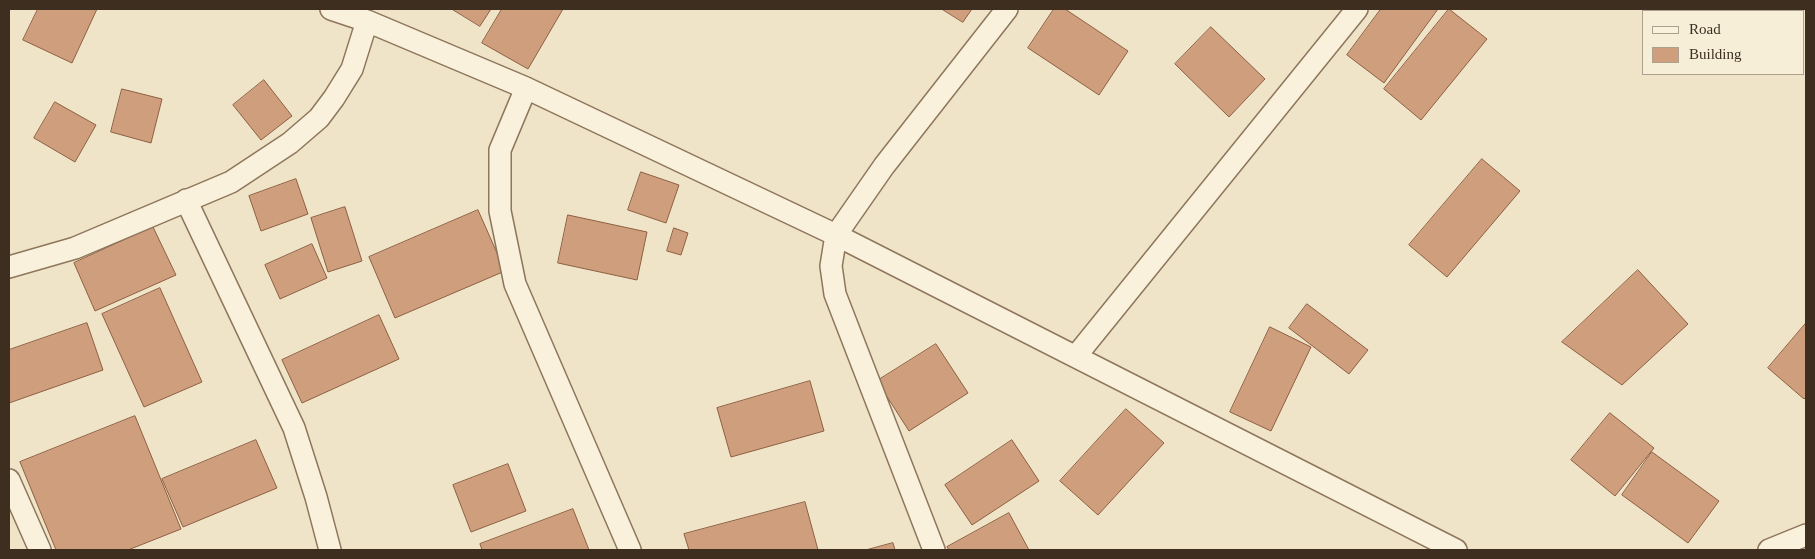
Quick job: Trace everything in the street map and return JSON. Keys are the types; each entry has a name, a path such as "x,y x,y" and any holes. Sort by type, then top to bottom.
{"street":[{"path":"331,9 367,21 526,88 836,234 1456,550"},
{"path":"934,550 835,294 831,266 836,234 884,166 1007,9"},
{"path":"1076,356 1357,9"},
{"path":"9,267 75,248 230,182 290,143 319,118 352,69 367,21"},
{"path":"526,88 500,150 500,211 514,284 630,550"},
{"path":"186,200 294,428 316,497 330,550"},
{"path":"9,480 40,550"},
{"path":"1769,550 1806,535"}],"building":[{"path":"38,9 97,9 72,63 23,40"},
{"path":"452,9 491,9 480,26"},
{"path":"502,9 563,9 528,69 482,43"},
{"path":"942,9 972,9 963,22"},
{"path":"1054,9 1065,9 1128,51 1099,95 1028,48"},
{"path":"1381,9 1438,9 1384,83 1347,55"},
{"path":"1449,9 1487,39 1421,120 1384,89"},
{"path":"1211,27 1265,79 1229,117 1175,64"},
{"path":"264,80 292,116 261,140 233,105"},
{"path":"122,89 162,99 151,143 111,132"},
{"path":"55,102 96,125 75,162 34,138"},
{"path":"1482,159 1520,191 1447,277 1409,245"},
{"path":"641,172 679,185 666,223 628,210"},
{"path":"296,179 308,214 261,231 249,196"},
{"path":"345,207 362,261 328,272 311,218"},
{"path":"478,210 505,271 395,318 369,257"},
{"path":"568,215 647,232 637,280 558,263"},
{"path":"153,227 176,275 95,311 74,263"},
{"path":"674,228 688,233 681,255 667,251"},
{"path":"312,244 327,278 280,299 265,265"},
{"path":"1638,270 1688,324 1622,385 1562,342"},
{"path":"160,288 202,382 144,407 102,314"},
{"path":"1307,304 1368,350 1349,374 1289,328"},
{"path":"379,315 399,359 302,403 282,360"},
{"path":"87,323 103,370 9,403 9,350"},
{"path":"1806,323 1806,397 1804,399 1768,368"},
{"path":"1270,327 1311,347 1271,431 1230,412"},
{"path":"936,344 968,393 909,431 877,381"},
{"path":"810,381 824,431 731,457 717,408"},
{"path":"1126,409 1164,443 1098,515 1060,481"},
{"path":"1610,413 1654,448 1615,496 1571,460"},
{"path":"135,416 181,529 128,550 56,550 20,462"},
{"path":"256,440 277,488 183,527 162,479"},
{"path":"1012,440 1039,481 972,525 945,485"},
{"path":"1652,452 1719,501 1688,543 1622,495"},
{"path":"508,464 526,511 471,532 453,485"},
{"path":"805,502 818,550 689,550 684,534"},
{"path":"573,509 589,550 482,550 480,544"},
{"path":"1009,513 1029,550 949,550 947,547"},
{"path":"893,543 895,550 866,550"}]}
